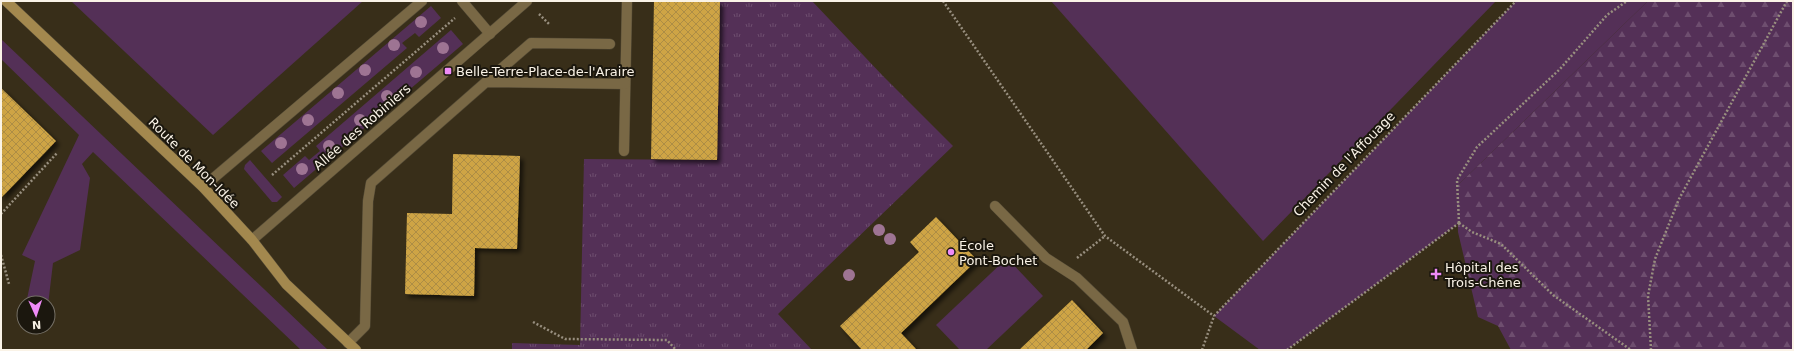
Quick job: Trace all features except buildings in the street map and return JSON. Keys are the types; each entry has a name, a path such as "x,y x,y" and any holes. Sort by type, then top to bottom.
{"main road":[{"name":"Route de Mon-Idée","path":"6,1 203,187 252,240 286,284 352,346"}],"street":[{"path":"203,187 422,1"},
{"name":"Allée des Robiniers","path":"252,240 527,1"},
{"path":"624,151 627,1"},
{"path":"464,4 490,34"},
{"path":"352,346 365,326 368,201 372,183 531,43 610,44"},
{"path":"486,82 625,84"},
{"path":"995,206 1046,258 1077,278 1124,322 1132,350"}],"path":[{"path":"527,1 552,27"},
{"path":"943,1 1104,236 1214,316"},
{"name":"Chemin de l'Affouage","path":"1202,350 1214,316 1516,1"},
{"path":"1459,223 1457,180 1477,147 1560,69 1607,15 1627,1"},
{"path":"1651,350 1648,296 1655,259 1679,199 1787,1"},
{"path":"272,175 464,4"},
{"path":"1,214 57,153"},
{"path":"1288,350 1459,223"},
{"path":"1459,223 1472,232 1501,244 1553,295 1631,350"},
{"path":"1063,269 1104,236"},
{"path":"1,255 9,284"},
{"path":"533,322 565,340 667,340 676,350"}],"green space":[{"path":"71,1 363,1 213,135"},
{"path":"720,1 812,1 882,75 953,146 778,314 812,350 512,350 512,343 580,345 584,159 717,160"},
{"path":"1051,1 1496,1 1263,241"},
{"path":"1516,1 1648,1 1457,186 1459,223 1287,350 1260,350 1214,316"},
{"path":"1648,1 1793,1 1793,350 1511,350 1498,326 1478,317 1458,232 1457,186"},
{"path":"431,6 441,18 419,37 415,33 402,43 407,48 272,163 261,151"},
{"path":"451,30 463,44 294,188 283,175 305,156 309,160 320,151 316,146"},
{"path":"1,39 328,350 301,350 93,152 82,164 90,178 80,250 53,263 49,295 28,295 35,261 22,255 79,135 1,59"},
{"path":"250,160 282,197 277,202 272,202 244,169 245,165"},
{"path":"1007,258 1043,296 986,350 960,350 936,325"}],"place":[{"name":"Belle-Terre-Place-de-l'Araire","path":"448,71"},
{"name":"École Pont-Bochet","path":"951,252"},
{"name":"Hôpital des Trois-Chêne","path":"1436,274"}]}
